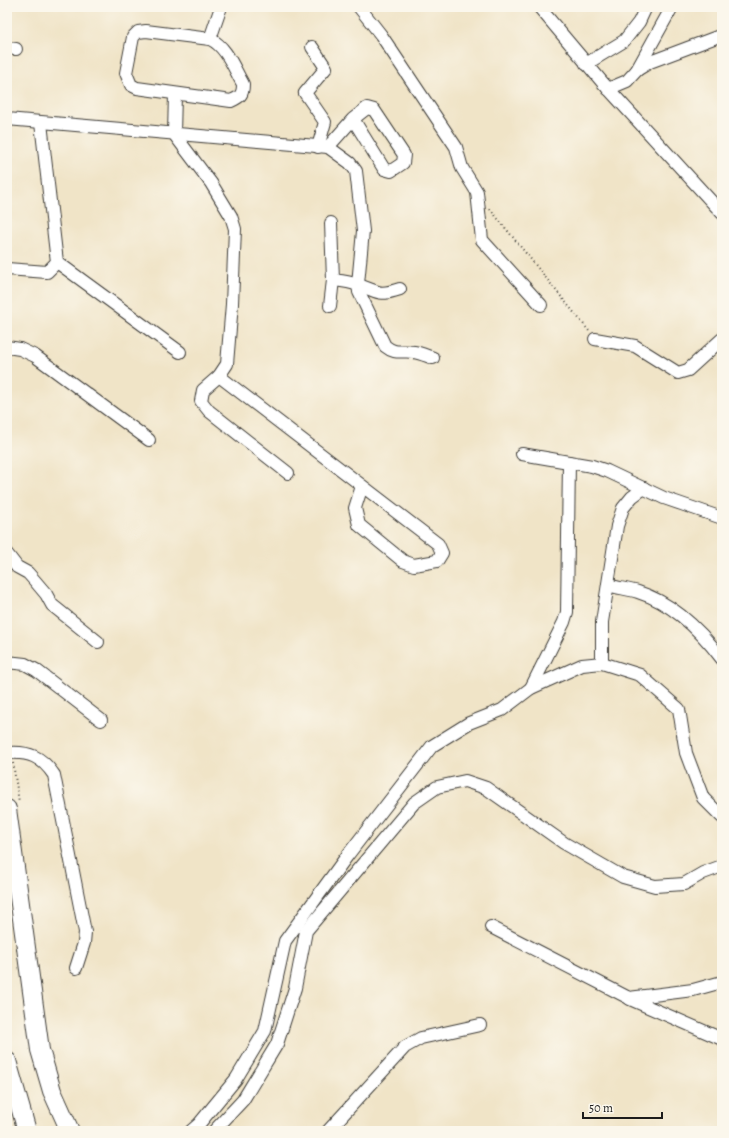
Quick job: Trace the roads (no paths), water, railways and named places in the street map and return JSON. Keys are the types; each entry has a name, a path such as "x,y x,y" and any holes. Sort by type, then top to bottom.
{"highway":[{"path":"7,809 40,1050 52,1091 70,1131"},
{"path":"7,1061 27,1131"}],"street":[{"path":"210,39 221,7"},
{"path":"358,7 381,36 456,147 462,168 477,192 482,240 541,305"},
{"path":"539,7 608,89 722,213"},
{"path":"586,64 624,41 639,22 646,7"},
{"path":"608,89 627,81 637,70 672,7"},
{"path":"146,31 210,39 215,41 222,48 243,84 243,91 238,97 231,101 174,94 137,88 131,84 126,73 133,37 138,32 146,31"},
{"path":"637,70 650,62 722,35"},
{"path":"312,47 326,68 305,93 325,122 323,147"},
{"path":"174,94 174,134 211,183 231,216 235,229 232,304 226,364 218,376 203,390 202,400 209,411 288,473"},
{"path":"323,147 353,119 367,108 374,110 404,156 403,162 390,171 384,170 353,119"},
{"path":"7,119 323,147 350,163 356,171 363,231 358,284 359,292 385,346 390,350 397,352 414,352 433,358"},
{"path":"41,122 57,262 180,352"},
{"path":"330,306 333,280 331,223"},
{"path":"7,269 46,272 57,262"},
{"path":"333,280 358,284 374,292 386,294 400,289"},
{"path":"595,339 635,346 678,373 688,370 722,339"},
{"path":"7,347 35,356 149,440"},
{"path":"218,376 438,544 442,552 437,561 414,565 403,561 359,524 355,508 362,486"},
{"path":"522,454 569,462 607,471 671,501 722,518"},
{"path":"532,688 564,622 567,612 569,462"},
{"path":"602,663 602,622 618,526 623,508 632,497 644,488"},
{"path":"7,554 12,570 28,573 46,594 52,605 98,642"},
{"path":"608,585 639,592 659,601 688,620 710,643 722,659"},
{"path":"7,662 25,664 36,670 101,720"},
{"path":"191,1131 199,1124 228,1090 266,1031 285,941 347,856 432,746 469,723 502,710 532,688 582,665 602,663 640,675 679,709 686,753 703,798 722,817"},
{"path":"7,753 32,754 48,766 54,775 85,932 84,943 76,968"},
{"path":"214,1131 243,1100 277,1044 296,988 306,932 414,804 437,787 465,781 486,788 564,843 623,878 655,886 684,884 703,873 722,866"},
{"path":"347,856 361,866"},
{"path":"491,927 629,998 722,1039"},
{"path":"282,953 301,958"},
{"path":"629,998 693,990 722,982"},
{"path":"273,999 290,1004"},
{"path":"328,1131 405,1047 421,1038 480,1024"},
{"path":"228,1090 243,1100"}]}
